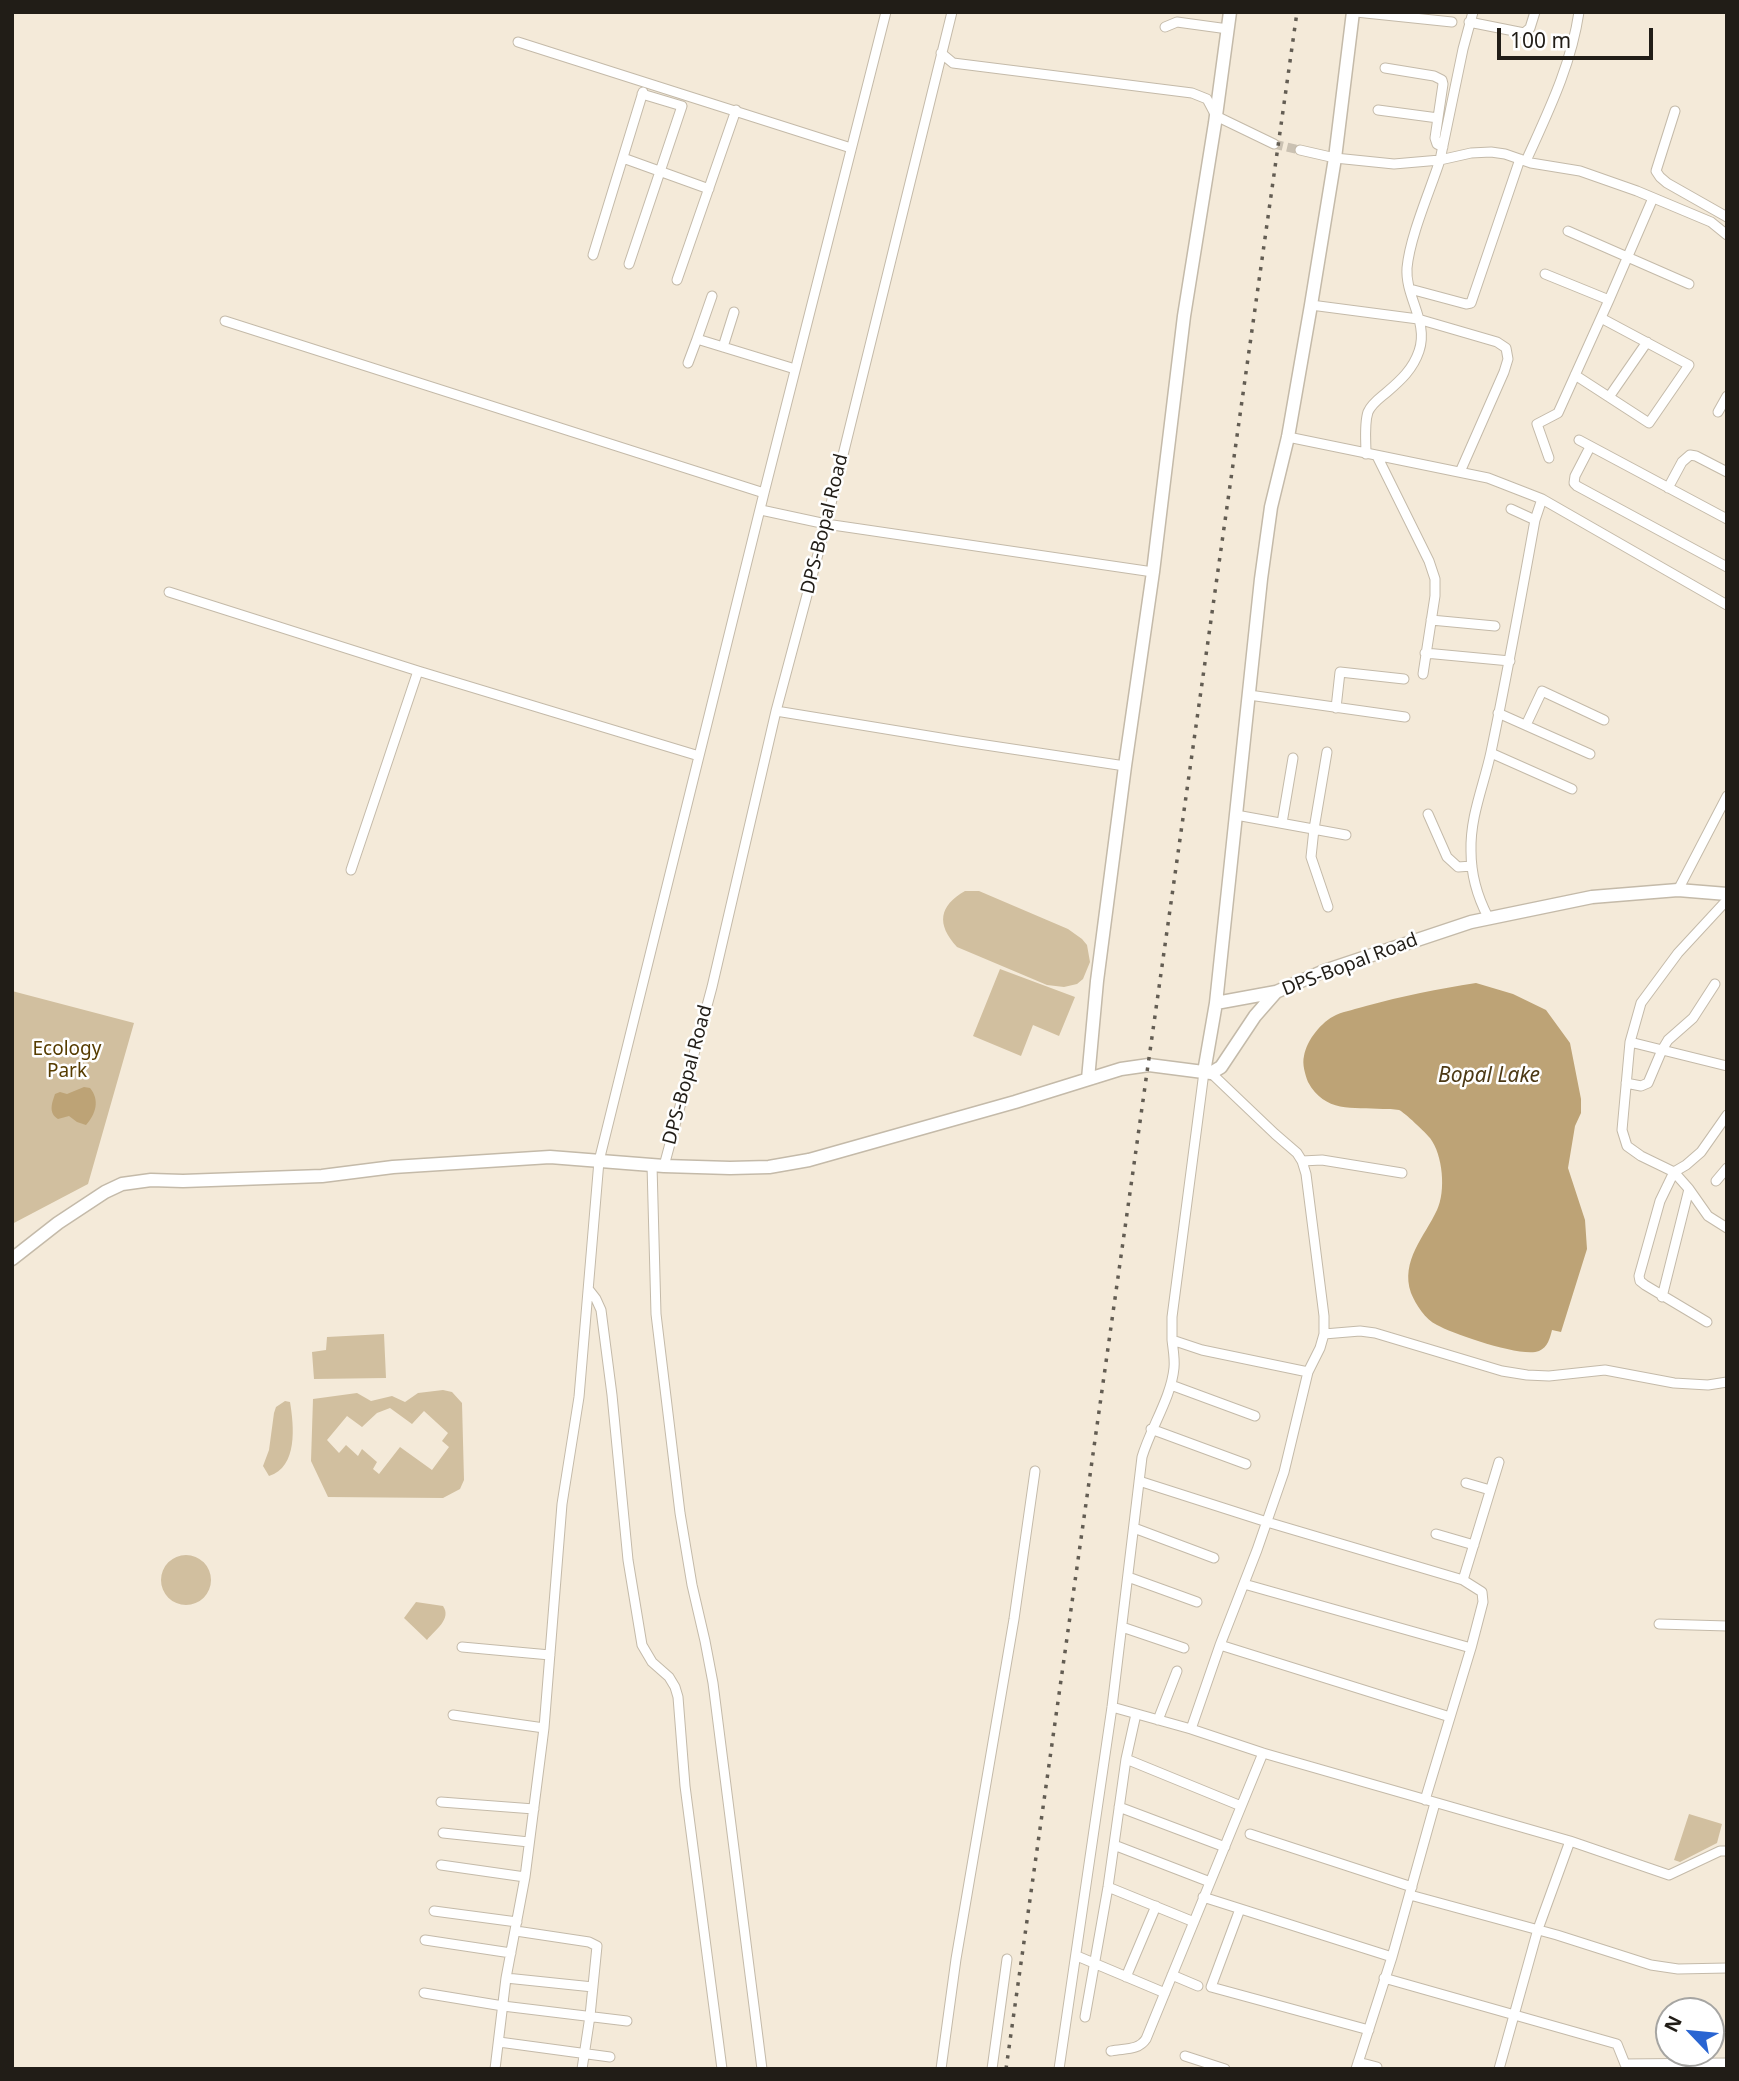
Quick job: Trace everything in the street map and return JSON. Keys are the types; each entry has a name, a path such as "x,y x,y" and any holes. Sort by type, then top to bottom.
{"street":[{"path":"495,2069 506,1978 525,1877 544,1728 562,1504 579,1397 598,1161 886,12"},
{"name":"DPS-Bopal Road","path":"952,12 826,524 776,711 712,987 652,1165 769,1167 809,1160 1121,1069 1149,1065 1208,1072 1221,1067 1255,1016 1276,992 1324,971 1403,944 1488,917 1592,897 1678,890 1727,897"},
{"path":"1088,1079 1097,981 1153,572 1184,316 1230,12"},
{"path":"1059,2069 1112,1707 1142,1457 1151,1429 1171,1385 1174,1367 1172,1317 1208,1072 1266,543 1311,305 1355,12 1429,16 1452,22"},
{"path":"1366,454 1369,409 1407,373 1415,360 1423,335 1407,271 1409,251 1440,160 1473,12"},
{"path":"1469,22 1524,33 1530,28 1535,12"},
{"path":"1410,289 1471,303 1523,160 1566,71 1579,12"},
{"path":"1165,27 1177,22 1227,29"},
{"path":"518,41 851,148"},
{"path":"941,52 954,63 1192,93 1207,99 1216,116 1274,144"},
{"path":"1385,68 1434,76 1441,80 1443,84 1435,142 1443,147"},
{"path":"593,255 646,83"},
{"path":"629,264 682,106 642,94"},
{"path":"677,280 736,110"},
{"path":"1378,110 1438,118"},
{"path":"1675,111 1656,171 1667,183 1727,217"},
{"path":"1300,150 1335,158 1394,164 1490,152 1580,171 1711,222 1727,235"},
{"path":"623,158 709,189"},
{"path":"1549,458 1537,424 1558,413 1653,198"},
{"path":"1568,231 1689,284"},
{"path":"1545,274 1609,300"},
{"path":"688,363 712,296"},
{"path":"1311,305 1418,319 1497,342 1506,348 1508,359 1504,372 1460,472"},
{"path":"723,347 734,312"},
{"path":"1575,375 1649,423 1689,365 1601,318"},
{"path":"225,321 764,493"},
{"path":"697,339 795,369"},
{"path":"1609,397 1647,342"},
{"path":"1718,412 1727,396"},
{"path":"1288,437 1488,478 1542,499 1727,605"},
{"path":"1579,440 1727,519"},
{"path":"1590,447 1575,476 1574,483 1577,486 1727,567"},
{"path":"1668,488 1682,461 1690,455 1726,470"},
{"path":"1377,456 1429,561 1434,579 1435,596 1423,674"},
{"path":"1488,917 1473,878 1471,849 1475,810 1490,754 1535,520 1542,499"},
{"path":"1511,509 1535,520"},
{"path":"761,510 826,524 1153,572"},
{"path":"169,592 699,757"},
{"path":"1431,621 1495,626"},
{"path":"1425,653 1510,661"},
{"path":"351,870 418,671"},
{"path":"1336,708 1340,671 1404,679"},
{"path":"1526,725 1542,691 1604,720"},
{"path":"1249,695 1405,717"},
{"path":"776,711 1125,766"},
{"path":"1498,713 1590,754"},
{"path":"1327,752 1311,858 1328,907"},
{"path":"1490,754 1572,789"},
{"path":"1282,823 1293,758"},
{"path":"1678,890 1727,796"},
{"path":"1428,814 1447,857 1458,867 1472,866"},
{"path":"1236,815 1346,835"},
{"path":"1727,897 1678,953 1641,1003 1630,1042 1622,1129 1627,1146 1674,1172 1708,1216 1727,1228"},
{"path":"1626,1083 1645,1085 1668,1040 1693,1018 1714,984"},
{"path":"1216,1003 1276,992"},
{"path":"1630,1042 1727,1066"},
{"path":"1191,1729 1284,1472 1308,1372 1324,1334 1306,1174 1302,1161 1297,1153 1208,1072"},
{"path":"1707,1322 1662,1297 1640,1281 1639,1276 1660,1201 1674,1172 1701,1152 1727,1115"},
{"path":"12,1259 67,1217 122,1184 151,1180 322,1176 393,1167 550,1157 652,1165 656,1314 680,1513 713,1683 762,2069"},
{"path":"1302,1161 1322,1160 1402,1173"},
{"path":"1716,1181 1727,1168"},
{"path":"1662,1297 1689,1189"},
{"path":"589,1290 601,1310 628,1560 642,1645 652,1662 669,1677 678,1697 685,1786 722,2069"},
{"path":"1324,1334 1360,1331 1375,1333 1527,1376 1605,1370 1674,1383 1708,1385 1727,1382"},
{"path":"1172,1340 1202,1350 1308,1372"},
{"path":"1171,1385 1255,1416"},
{"path":"1151,1429 1246,1464"},
{"path":"1463,1580 1499,1462"},
{"path":"941,2069 1014,1619 1035,1471"},
{"path":"1139,1480 1267,1522 1463,1580 1482,1592 1483,1602 1450,1717 1411,1891 1357,2065 1377,2067"},
{"path":"1466,1483 1490,1490"},
{"path":"1134,1528 1214,1558"},
{"path":"1436,1534 1474,1545"},
{"path":"1128,1577 1197,1602"},
{"path":"1244,1584 1471,1648"},
{"path":"1659,1624 1727,1626"},
{"path":"1122,1627 1184,1648"},
{"path":"1220,1645 1450,1717"},
{"path":"462,1647 550,1655"},
{"path":"1158,1720 1177,1671"},
{"path":"1112,1707 1570,1840 1669,1875 1720,1851 1727,1851"},
{"path":"1086,2017 1126,1759 1136,1713"},
{"path":"453,1714 544,1728"},
{"path":"1111,2051 1138,2048 1142,2045 1263,1753"},
{"path":"1126,1759 1241,1806"},
{"path":"441,1802 534,1809"},
{"path":"1119,1807 1225,1847"},
{"path":"443,1833 529,1842"},
{"path":"1250,1834 1411,1891 1651,1965 1678,1969 1727,1968"},
{"path":"1499,2069 1538,1930 1570,1840"},
{"path":"1114,1845 1209,1882"},
{"path":"441,1865 525,1877"},
{"path":"1108,1887 1194,1922"},
{"path":"1203,1897 1392,1956"},
{"path":"1126,1977 1156,1906"},
{"path":"1240,1909 1211,1987 1368,2030"},
{"path":"434,1911 597,1946 582,2069"},
{"path":"425,1940 511,1953"},
{"path":"1077,1956 1165,1993"},
{"path":"992,2069 1007,1959"},
{"path":"1172,1975 1198,1986"},
{"path":"506,1978 593,1987"},
{"path":"1384,1978 1618,2044 1625,2064 1655,2065"},
{"path":"424,1993 627,2021"},
{"path":"499,2042 610,2057"},
{"path":"1185,2056 1225,2069"}],"green space":[{"path":"965,891 979,891 1068,929 1082,939 1087,945 1090,962 1083,979 1077,984 1064,987 1047,985 957,947 946,931 943,916 950,903"},
{"path":"1000,969 1075,997 1059,1036 1033,1025 1021,1056 973,1036"},
{"name":"Ecology Park","path":"12,991 134,1023 88,1184 12,1224"},
{"path":"384,1334 386,1378 314,1379 312,1352 326,1350 327,1337"},
{"path":"443,1390 452,1392 462,1403 464,1480 460,1489 443,1498 328,1497 311,1461 313,1399 357,1393 371,1401 392,1396 405,1402 418,1393","holes":["390,1408 412,1424 424,1411 448,1433 442,1441 449,1447 432,1470 400,1447 379,1474 373,1469 377,1462 362,1449 358,1456 346,1445 339,1453 327,1440 347,1416 362,1427 377,1413"]},
{"path":"285,1401 290,1402 292,1445 285,1464 269,1476 263,1466 269,1450 274,1413 276,1407"},
{"path":"186,1555 204,1562 211,1580 204,1598 186,1605 168,1598 161,1580 168,1562"},
{"path":"416,1602 443,1606 445,1611 444,1620 427,1640 404,1618"},
{"path":"1689,1814 1722,1824 1717,1843 1680,1862 1674,1860"}],"water":[{"name":"Bopal Lake","path":"1476,983 1513,994 1546,1010 1570,1043 1581,1099 1581,1113 1575,1126 1568,1168 1585,1220 1587,1249 1561,1332 1552,1330 1547,1345 1539,1351 1518,1351 1472,1339 1433,1322 1418,1307 1408,1281 1411,1260 1437,1210 1442,1193 1442,1173 1434,1145 1410,1118 1399,1110 1350,1108 1331,1104 1315,1092 1304,1069 1304,1056 1311,1038 1325,1022 1336,1015 1407,996"},
{"path":"84,1087 90,1088 96,1102 94,1112 86,1125 69,1116 58,1119 55,1117 52,1108 55,1094 67,1094"}],"tunnel":[{"path":"1274,144 1300,150"}],"railway":[{"path":"1006,2069 1297,12"}]}
